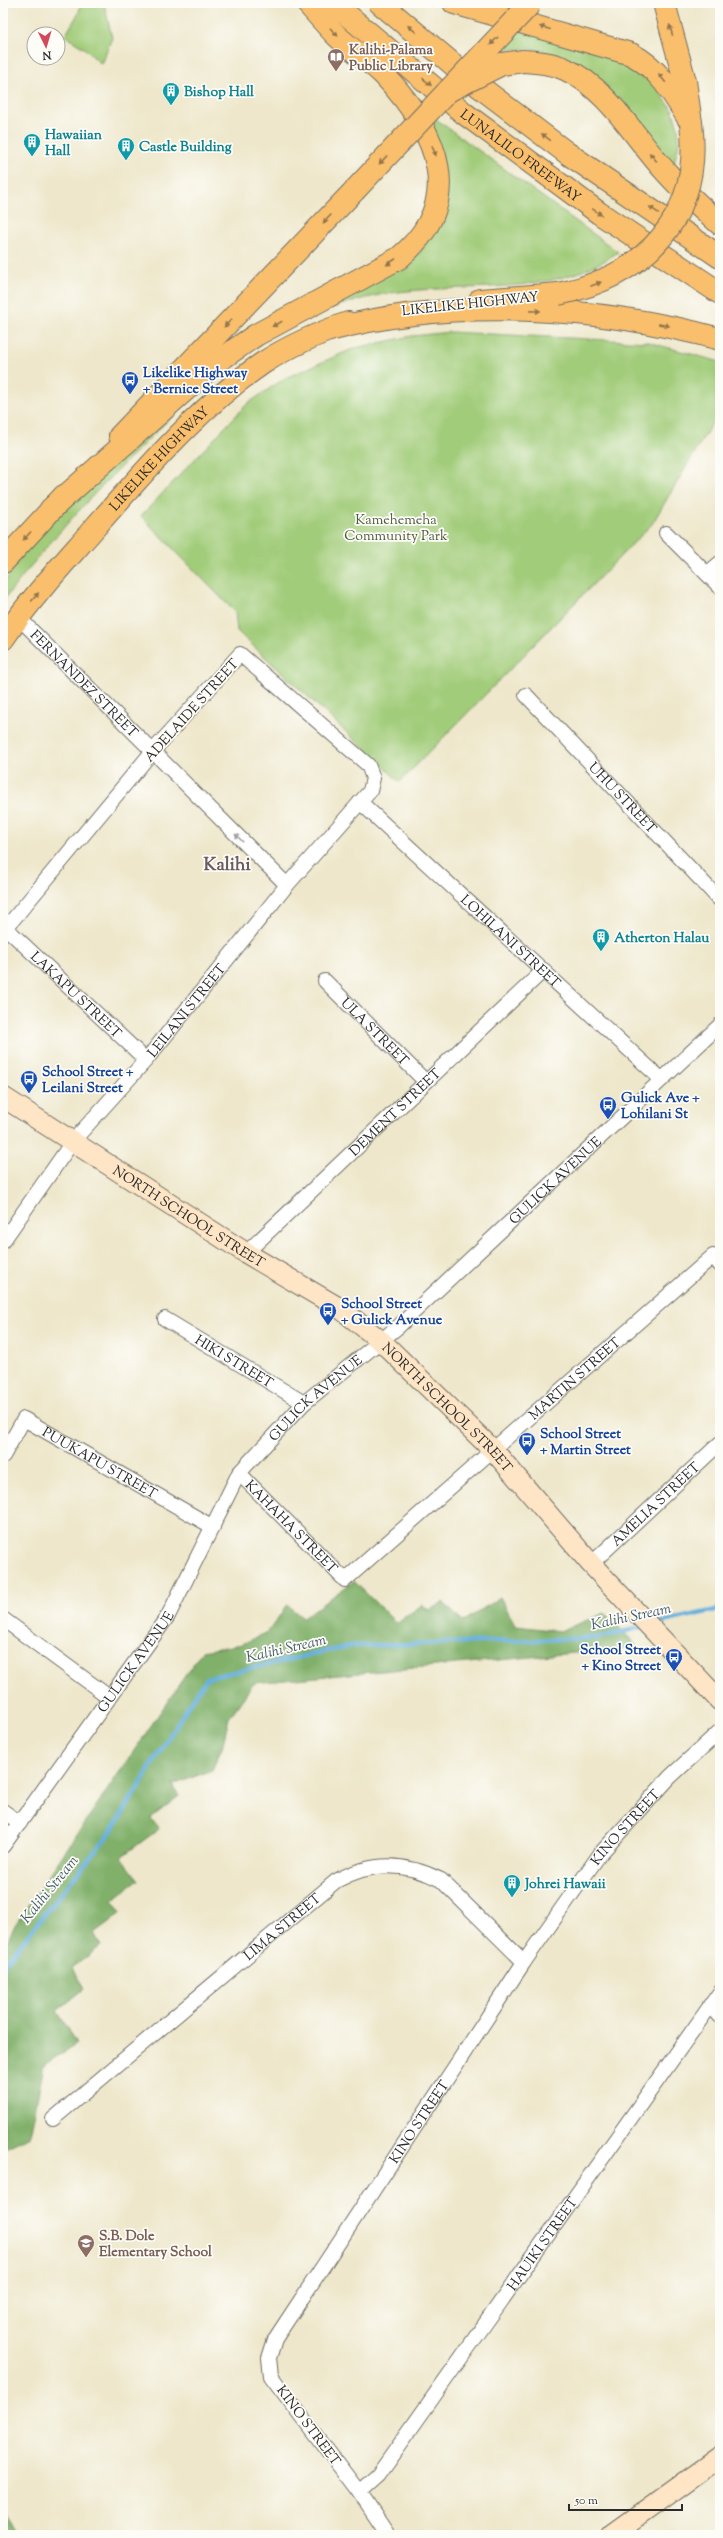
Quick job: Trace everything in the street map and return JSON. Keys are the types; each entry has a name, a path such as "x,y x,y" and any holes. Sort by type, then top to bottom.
{"main road":[{"path":"51,509 218,361 256,335 399,258 413,246 434,213 439,193 440,173 435,151 425,130 384,76 336,35 307,3"},
{"name":"LUNALILO FREEWAY","path":"333,3 466,114 599,214 720,293"},
{"path":"380,3 480,87 567,153 720,257"},
{"path":"454,3 631,54 644,61 659,74 691,122"},
{"path":"3,562 51,509 531,3"},
{"name":"LIKELIKE HIGHWAY","path":"3,639 18,617 121,499 188,428 229,390 264,363 330,330 375,313 443,302 558,294 582,289 605,280 647,253 659,240 678,212 694,162 691,122 685,81 664,3"},
{"path":"448,91 502,64 523,61 546,63 565,69 583,80 601,94 667,174 720,224"},
{"path":"330,330 368,320 403,315 440,312 541,312 632,319 720,339"},
{"name":"NORTH SCHOOL STREET","path":"3,1097 246,1253 341,1309 381,1341 494,1451 591,1564 720,1701"},
{"path":"612,2535 720,2457"}],"street":[{"path":"666,533 708,573 720,587"},
{"path":"708,573 720,563"},
{"name":"FERNANDEZ STREET","path":"18,617 287,885"},
{"name":"ADELAIDE STREET","path":"6,928 152,752 240,654 368,765 373,775 372,785 360,802"},
{"name":"UHU STREET","path":"526,695 720,900"},
{"name":"LEILANI STREET","path":"3,1240 73,1141 146,1060 287,885 360,802"},
{"name":"LOHILANI STREET","path":"360,802 662,1080"},
{"name":"LAKAPU STREET","path":"6,928 146,1060"},
{"name":"DEMENT STREET","path":"246,1253 425,1081 544,970"},
{"name":"ULA STREET","path":"325,981 425,1081"},
{"name":"GULICK AVENUE","path":"3,1846 168,1616 239,1473 304,1403 381,1341 720,1025"},
{"name":"MARTIN STREET","path":"345,1580 717,1261"},
{"name":"HIKI STREET","path":"165,1319 304,1403"},
{"name":"PUUKAPU STREET","path":"3,1456 24,1419 213,1527"},
{"name":"AMELIA STREET","path":"591,1564 720,1443"},
{"name":"KAHAHA STREET","path":"239,1473 345,1580"},
{"path":"3,1619 109,1697"},
{"name":"KINO STREET","path":"388,2535 359,2492 271,2376 269,2358 271,2349 281,2326 524,1962 600,1854 670,1777 720,1730"},
{"path":"3,1811 20,1823"},
{"name":"LIMA STREET","path":"53,2119 336,1881 370,1866 397,1865 426,1872 441,1880 524,1962"},
{"name":"HAUIKI STREET","path":"359,2492 378,2475 720,1992"},
{"path":"710,2005 720,2016"}],"green space":[{"path":"81,3 104,3 112,38 101,64 84,48 66,37 79,12"},
{"path":"517,29 595,50 644,71 672,109 678,127 679,144 673,167 559,56 543,51 527,49 495,51"},
{"path":"433,117 618,252 591,267 563,277 533,283 409,291 379,295 331,308 299,320 269,335 247,348 233,360 121,466 48,545 3,601 3,584 30,542 212,361 374,270 432,209 429,132"},
{"name":"Kamehemeha Community Park","path":"450,332 648,342 720,362 720,410 652,524 400,782 237,631 235,612 141,516 247,404 285,378 355,348 412,336"},
{"path":"354,1581 396,1623 422,1605 430,1610 443,1602 463,1622 500,1597 516,1626 560,1631 605,1613 638,1647 254,1683 229,1718 222,1748 212,1770 173,1785 179,1796 151,1818 159,1829 121,1857 139,1880 112,1900 121,1913 94,1933 101,1946 72,1968 84,1989 57,2011 77,2043 44,2065 30,2136 3,2149 3,1950 15,1925 202,1651 242,1644 268,1632 287,1605 303,1618"},
{"path":"3,2509 18,2535 3,2535"}],"waterway":[{"name":"Kalihi Stream","path":"654,1624 720,1609"},
{"name":"Kalihi Stream","path":"3,1966 113,1829 184,1712 207,1678 350,1646 597,1638 643,1627"}],"place":[{"name":"Kalihi-Pālama Public Library","path":"336,72"},
{"name":"Bishop Hall","path":"171,106"},
{"name":"Hawaiian Hall","path":"32,157"},
{"name":"Castle Building","path":"126,161"},
{"name":"Likelike Highway + Bernice Street","path":"130,395"},
{"name":"Atherton Halau","path":"601,952"},
{"name":"School Street + Leilani Street","path":"29,1094"},
{"name":"Gulick Ave + Lohilani St","path":"608,1120"},
{"name":"School Street + Gulick Avenue","path":"328,1326"},
{"name":"School Street + Martin Street","path":"527,1456"},
{"name":"School Street + Kino Street","path":"674,1672"},
{"name":"Johrei Hawaii","path":"512,1898"},
{"name":"S.B. Dole Elementary School","path":"86,2258"}],"district":[{"name":"Kalihi","path":"227,864"}]}
